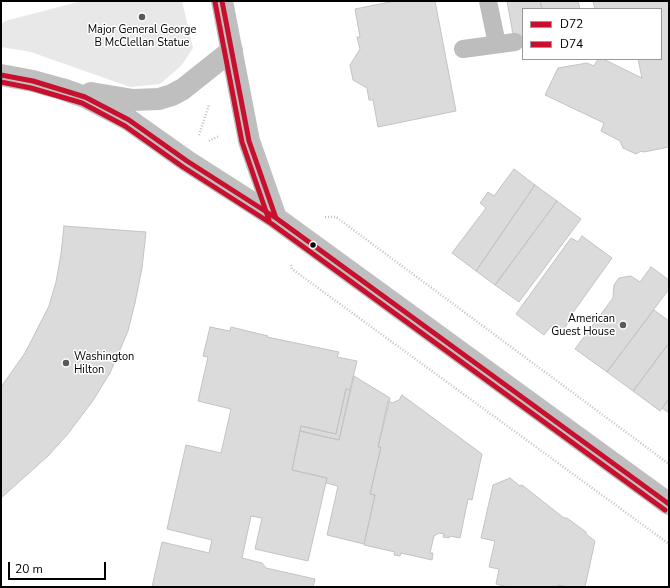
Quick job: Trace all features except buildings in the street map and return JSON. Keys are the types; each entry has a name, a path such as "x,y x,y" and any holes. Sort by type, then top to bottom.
{"main road":[{"path":"222,1 249,141 276,218"},
{"path":"62,89 133,100 159,99 172,95 183,89 232,50"},
{"path":"1,75 33,81 62,89 85,98 129,120 187,161 276,218 669,504"}],"lane":[{"path":"488,1 497,44"},
{"path":"463,49 515,42"}],"path":[{"path":"197,142 211,99"},
{"path":"322,217 336,217 669,464"}],"shaded area":[{"path":"82,1 182,1 193,48 181,66 160,84 130,87 31,52 1,47 1,24 5,21"}],"transit line":[{"name":"D72","path":"222,1 249,141 276,218"},
{"name":"D74","path":"215,2 242,142 269,220"},
{"name":"D72","path":"1,75 33,81 85,97 129,120 187,161 276,218 669,504"},
{"name":"D74","path":"1,82 31,88 82,103 125,126 183,167 272,224 665,510"}],"place":[{"name":"Major General George B McClellan Statue","path":"142,17"},
{"name":"American Guest House","path":"623,325"},
{"name":"Washington Hilton","path":"66,363"}]}
